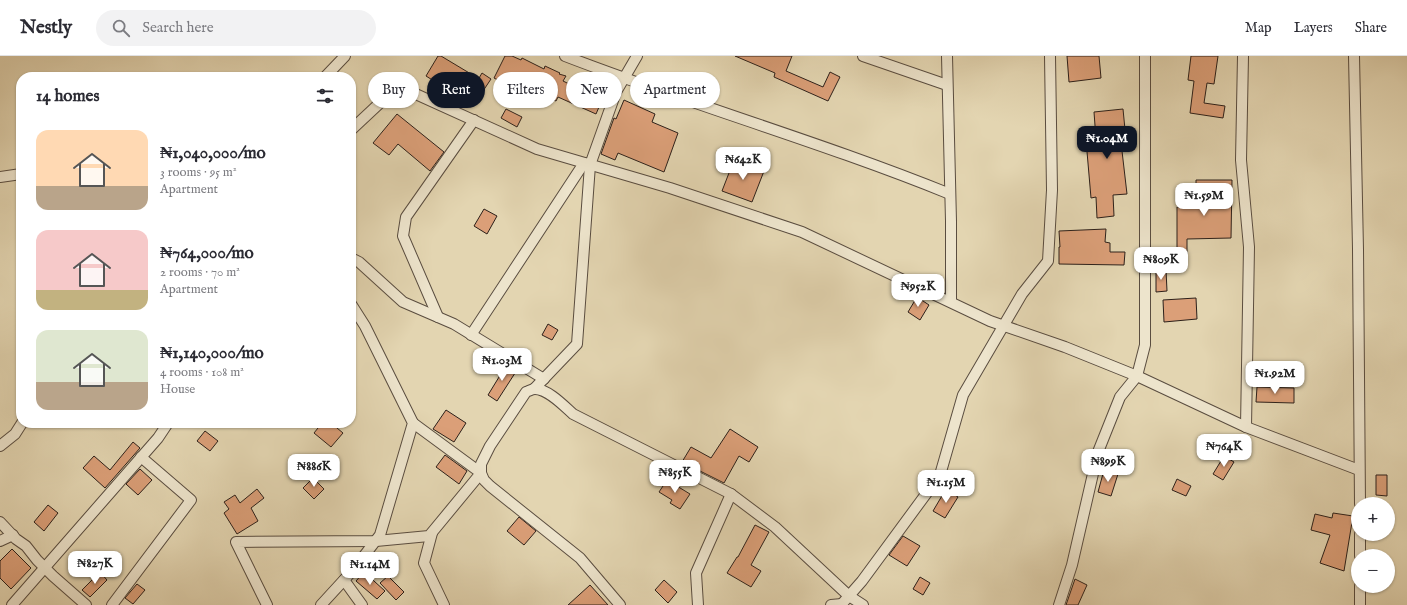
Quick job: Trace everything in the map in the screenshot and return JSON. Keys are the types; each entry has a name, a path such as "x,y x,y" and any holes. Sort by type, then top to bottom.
{"street":[{"path":"330,72 344,56"},
{"path":"565,56 624,78 891,170 950,194"},
{"path":"471,335 587,164 616,92 637,56"},
{"path":"863,56 947,85"},
{"path":"947,56 951,302"},
{"path":"831,605 842,604 862,581 940,475 963,395 1022,294 1048,261 1052,190 1050,56"},
{"path":"1060,605 1072,565 1098,452 1120,397 1137,376 1144,345 1145,56"},
{"path":"1243,56 1241,160 1249,247 1246,428"},
{"path":"1354,56 1358,249 1360,497"},
{"path":"356,126 398,86 537,149 670,188 802,232 1003,325 1065,347 1137,376 1246,428 1359,470"},
{"path":"438,317 403,236 406,217 474,120"},
{"path":"587,164 578,344 534,389 526,392 490,446 481,464 481,473 484,480 490,486 580,558 620,605"},
{"path":"0,177 16,175"},
{"path":"356,260 403,302 454,324 544,379"},
{"path":"356,312 365,326 413,423 481,473"},
{"path":"534,389 542,390 557,400 573,414 731,494 775,527 849,596 863,605"},
{"path":"321,605 344,580 380,535 413,423"},
{"path":"0,446 16,434 19,428"},
{"path":"12,605 158,438 165,428"},
{"path":"112,605 191,500 141,457"},
{"path":"268,605 236,542 376,541 430,536 481,473"},
{"path":"698,605 696,573 731,494"},
{"path":"0,522 26,546 44,568 86,605"},
{"path":"432,533 424,563 444,605"},
{"path":"0,542 13,535"},
{"path":"344,580 362,605"},
{"path":"1360,593 1360,605"}],"building":[{"path":"438,56 441,56 468,72 428,72"},
{"path":"505,56 512,56 521,60 522,58 544,69 545,66 558,72 497,72"},
{"path":"735,56 792,56 786,71 823,87 830,72 840,77 828,101 774,77 775,73"},
{"path":"1067,56 1099,56 1101,78 1069,82"},
{"path":"1191,56 1218,56 1214,84 1207,83 1204,103 1225,106 1223,118 1190,113 1194,81 1188,80"},
{"path":"558,72 560,73 559,74 566,76 563,81 566,82 566,101 558,97"},
{"path":"485,75 491,79 485,88"},
{"path":"624,100 630,103 630,108 642,108 655,114 652,122 678,133 664,172 618,153 615,160 601,154 614,118 616,119 621,108 622,108"},
{"path":"583,108 599,108 596,114"},
{"path":"506,109 522,117 517,127 501,118"},
{"path":"1123,109 1127,150 1122,151 1127,194 1113,195 1114,216 1097,218 1096,197 1091,198 1086,140 1096,139 1094,112"},
{"path":"397,114 444,152 430,171 398,144 389,155 373,143"},
{"path":"734,160 764,171 752,202 722,191"},
{"path":"1196,180 1232,180 1231,238 1187,239 1187,261 1161,261 1161,251 1177,251 1177,207 1196,207"},
{"path":"484,209 497,216 487,234 474,226"},
{"path":"1106,229 1105,242 1110,243 1110,252 1125,252 1124,265 1059,264 1059,231"},
{"path":"1156,270 1166,270 1167,291 1156,292"},
{"path":"917,297 929,305 920,320 908,312"},
{"path":"1196,298 1197,319 1164,322 1163,300"},
{"path":"548,324 558,330 552,340 542,335"},
{"path":"507,364 517,370 497,401 488,395"},
{"path":"1257,387 1294,388 1294,403 1256,402"},
{"path":"446,410 466,423 454,442 433,429"},
{"path":"318,428 337,428 343,433 331,447 314,433"},
{"path":"730,429 758,447 749,462 739,456 724,483 682,462 691,447 711,458"},
{"path":"205,431 218,441 210,451 197,441"},
{"path":"133,442 140,448 105,488 83,468 94,456 110,470"},
{"path":"445,455 467,471 459,484 436,467"},
{"path":"1224,456 1234,462 1223,480 1213,474"},
{"path":"140,469 152,480 138,495 126,484"},
{"path":"1104,470 1118,474 1111,496 1098,492"},
{"path":"1376,475 1387,475 1387,496 1376,495"},
{"path":"313,478 324,489 314,499 303,488"},
{"path":"1177,479 1191,486 1186,496 1172,490"},
{"path":"667,480 690,494 680,509 670,503 672,500 659,492"},
{"path":"257,489 264,498 251,508 258,521 237,534 224,513 229,509 224,502 235,495 240,503"},
{"path":"946,489 958,497 945,518 933,511"},
{"path":"48,505 58,513 44,531 34,522"},
{"path":"1333,513 1351,516 1351,528 1344,571 1320,563 1330,535 1311,530 1315,514 1332,518"},
{"path":"519,517 536,531 524,545 507,531"},
{"path":"755,525 769,532 751,565 761,571 751,587 727,573 738,557"},
{"path":"903,536 920,546 907,566 889,555"},
{"path":"12,549 31,568 11,589 0,578 0,561"},
{"path":"100,572 107,580 90,597 82,590"},
{"path":"364,572 385,591 377,599 356,581"},
{"path":"388,576 404,592 396,600 380,583"},
{"path":"920,577 930,583 923,595 913,589"},
{"path":"1075,579 1087,585 1078,605 1066,605"},
{"path":"664,580 677,592 668,603 655,590"},
{"path":"137,584 145,590 133,604 125,598"},
{"path":"590,585 608,605 568,605"}]}
